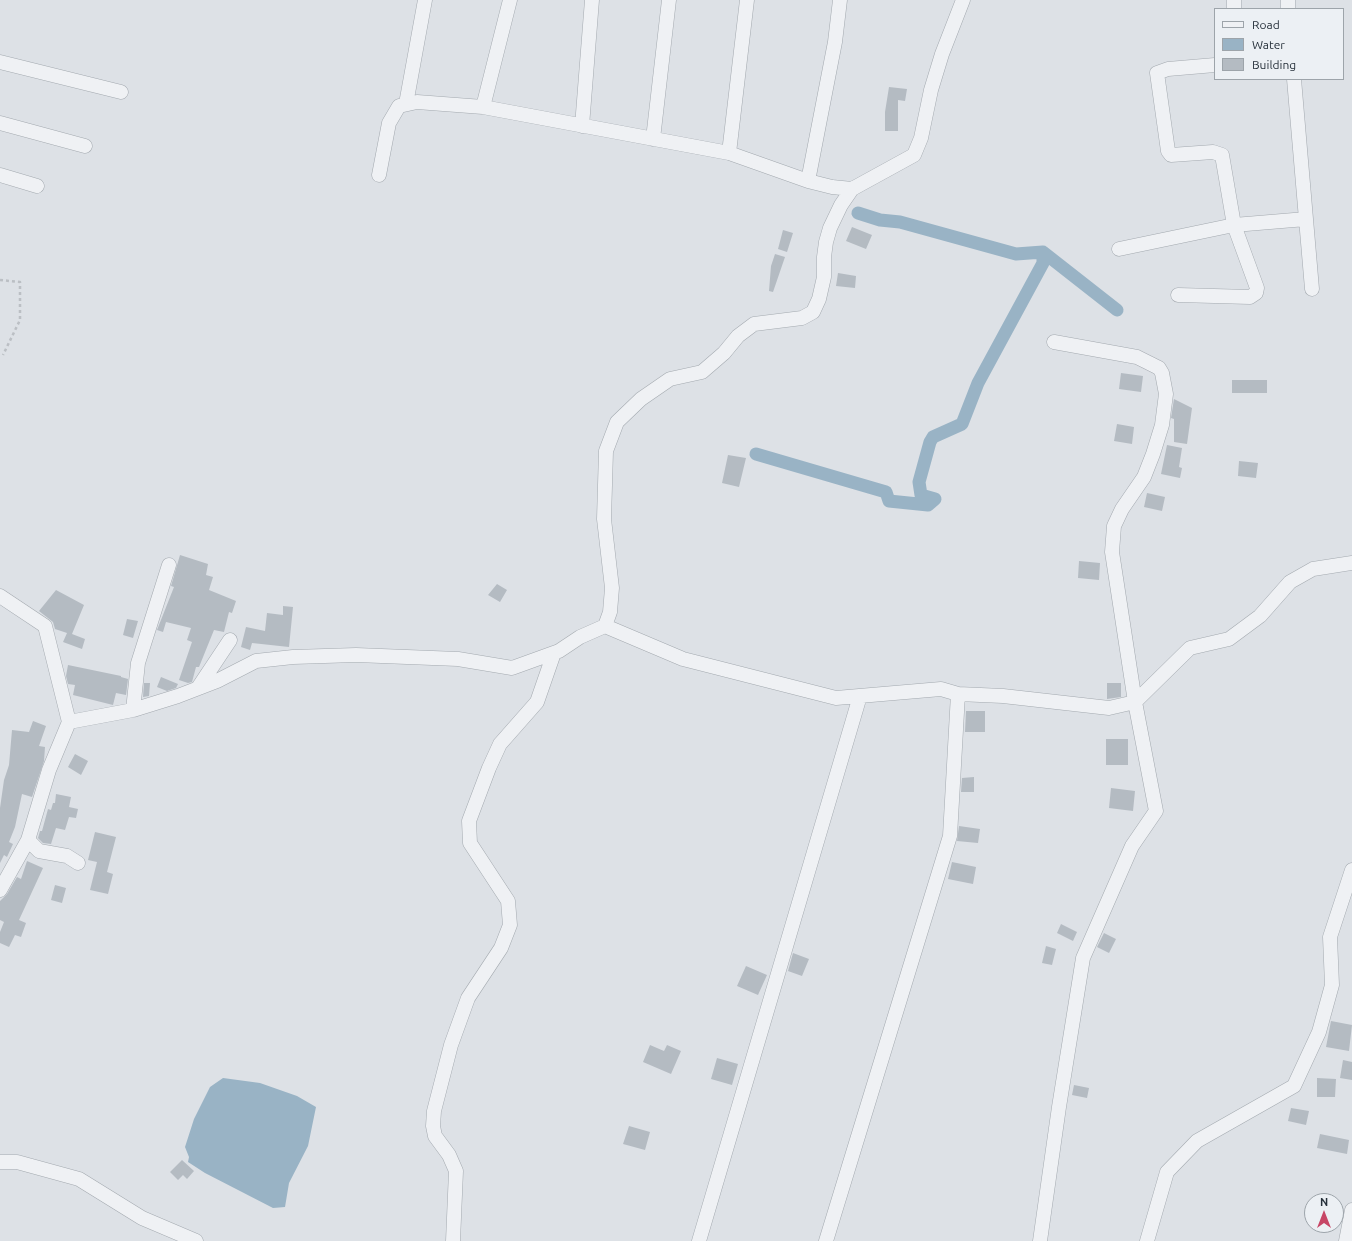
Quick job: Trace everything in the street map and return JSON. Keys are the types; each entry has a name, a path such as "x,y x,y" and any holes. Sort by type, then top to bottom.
{"street":[{"path":"406,104 425,0"},
{"path":"483,107 510,0"},
{"path":"582,126 592,0"},
{"path":"653,138 669,0"},
{"path":"729,153 747,0"},
{"path":"808,180 835,42 840,0"},
{"path":"69,722 133,710 217,681 256,661 293,657 356,655 458,659 512,668 554,653 580,637 605,626 610,612 612,588 604,519 604,471 606,451 617,422 641,399 670,379 702,372 724,353 738,336 754,324 802,318 814,312 819,299 824,277 824,257 830,228 840,205 852,189 914,154 921,138 931,90 942,54 963,0"},
{"path":"0,62 121,92"},
{"path":"1178,295 1254,296 1257,288 1234,225 1222,155 1213,152 1174,156 1169,154 1157,82 1157,73 1162,70 1214,65"},
{"path":"1294,80 1312,289"},
{"path":"379,175 390,123 399,106 417,102 483,107 729,153 808,180 832,187 852,189"},
{"path":"0,123 85,146"},
{"path":"0,175 37,186"},
{"path":"1119,249 1234,225 1306,219"},
{"path":"1040,1241 1059,1107 1083,958 1132,846 1156,811 1135,702 1112,552 1114,526 1122,509 1144,477 1153,454 1162,426 1166,394 1162,373 1159,368 1138,358 1054,342"},
{"path":"605,626 682,659 836,698 941,689 958,694 1003,696 1109,708 1135,702 1190,648 1229,639 1260,616 1290,582 1313,569 1352,563"},
{"path":"133,710 138,663 169,565"},
{"path":"0,596 45,626 69,722 49,770 28,840 0,890"},
{"path":"198,688 230,640"},
{"path":"453,1241 456,1171 449,1155 435,1136 433,1126 434,1111 451,1046 468,998 501,948 510,925 508,901 470,843 469,821 489,768 500,744 537,702 554,653"},
{"path":"826,1241 950,836 958,694"},
{"path":"699,1241 860,696"},
{"path":"28,840 39,851 67,856 78,863"},
{"path":"1147,1241 1167,1172 1197,1141 1294,1086 1319,1032 1332,985 1330,937 1352,870"},
{"path":"0,1162 17,1162 79,1179 142,1218 196,1241"},
{"path":"1346,1241 1352,1210"}],"path":[{"path":"0,280 20,282 20,320 2,355"}],"water":[{"path":"223,1078 260,1083 297,1096 316,1107 308,1146 289,1183 285,1207 273,1208 205,1173 188,1162 189,1157 185,1147 194,1119 210,1087"}],"building":[{"path":"889,87 907,89 905,101 898,100 898,131 885,131 885,112"},
{"path":"852,227 872,235 866,249 846,241"},
{"path":"783,230 793,233 787,252 778,249"},
{"path":"775,254 785,257 773,292 769,291 771,266"},
{"path":"838,273 856,276 855,288 836,286"},
{"path":"1121,373 1143,376 1141,392 1119,389"},
{"path":"1232,380 1267,380 1267,393 1232,393"},
{"path":"1174,399 1192,408 1187,444 1174,442 1174,419 1171,418"},
{"path":"1117,424 1134,427 1132,444 1114,441"},
{"path":"1167,445 1182,448 1179,467 1182,468 1180,478 1161,474"},
{"path":"728,455 746,458 739,487 722,483"},
{"path":"1239,461 1258,463 1256,478 1238,476"},
{"path":"1147,493 1165,497 1162,511 1144,507"},
{"path":"180,555 208,564 206,575 213,577 209,590 236,601 232,613 229,612 224,632 214,630 199,667 196,667 192,682 188,683 179,680 192,642 187,640 191,628 166,622 163,632 157,630 174,587 171,586"},
{"path":"1079,561 1100,563 1099,580 1078,578"},
{"path":"497,584 507,590 500,602 488,595"},
{"path":"56,590 84,605 72,634 85,639 82,649 63,642 67,633 55,629 53,622 39,611"},
{"path":"283,606 293,607 289,647 252,643 250,650 241,647 246,627 265,631 267,613 283,615"},
{"path":"127,619 138,621 133,638 123,635"},
{"path":"68,665 121,676 128,679 126,695 116,693 113,705 73,695 75,685 68,684 66,676"},
{"path":"161,677 178,684 176,688 167,691 157,687"},
{"path":"144,683 150,683 149,696 143,697"},
{"path":"1107,683 1121,683 1121,697 1107,699"},
{"path":"966,711 985,711 985,732 965,732"},
{"path":"33,721 46,726 39,746 45,747 44,761 32,797 22,794 15,827 9,842 13,844 7,857 4,855 0,863 0,808 4,780 9,765 12,730 29,732"},
{"path":"1106,739 1128,739 1128,765 1106,765"},
{"path":"75,754 88,761 81,775 68,767"},
{"path":"974,777 974,792 961,792 962,778"},
{"path":"1111,788 1135,791 1133,811 1109,808"},
{"path":"56,794 71,797 69,807 78,809 76,818 69,817 65,830 56,828 51,844 43,843 38,838 40,831 42,831 48,809 51,810 53,803 55,803"},
{"path":"959,826 980,829 978,843 957,841"},
{"path":"95,832 116,837 107,872 113,874 108,894 90,890 97,862 88,860"},
{"path":"27,861 43,868 19,920 26,923 21,937 15,935 9,947 0,943 0,932 4,922 0,920 0,901 7,894 17,877 21,879"},
{"path":"952,862 976,867 973,884 948,879"},
{"path":"55,885 66,888 62,903 51,900"},
{"path":"1061,924 1077,932 1073,941 1057,933"},
{"path":"1104,933 1116,939 1109,953 1097,947"},
{"path":"1046,946 1056,949 1052,965 1042,963"},
{"path":"793,953 809,959 802,976 788,971"},
{"path":"746,966 767,975 758,995 737,986"},
{"path":"1331,1021 1352,1025 1349,1051 1326,1047"},
{"path":"650,1045 664,1051 667,1045 681,1051 671,1074 643,1062"},
{"path":"717,1058 738,1064 732,1085 711,1079"},
{"path":"1343,1060 1352,1062 1352,1080 1340,1078"},
{"path":"1317,1078 1336,1079 1335,1097 1317,1097"},
{"path":"1074,1085 1089,1088 1087,1098 1072,1095"},
{"path":"1291,1108 1309,1111 1306,1125 1288,1121"},
{"path":"629,1126 650,1132 645,1150 623,1144"},
{"path":"1320,1134 1349,1140 1347,1154 1317,1148"},
{"path":"182,1160 194,1171 187,1179 183,1175 178,1180 170,1172"}],"waterway":[{"path":"858,213 880,220 900,222 1016,254 1043,252 1117,310"},
{"path":"756,454 886,492 889,501 928,505 935,499 921,495 919,482 930,442 933,437 962,424 978,383 1043,263 1043,252"}]}
